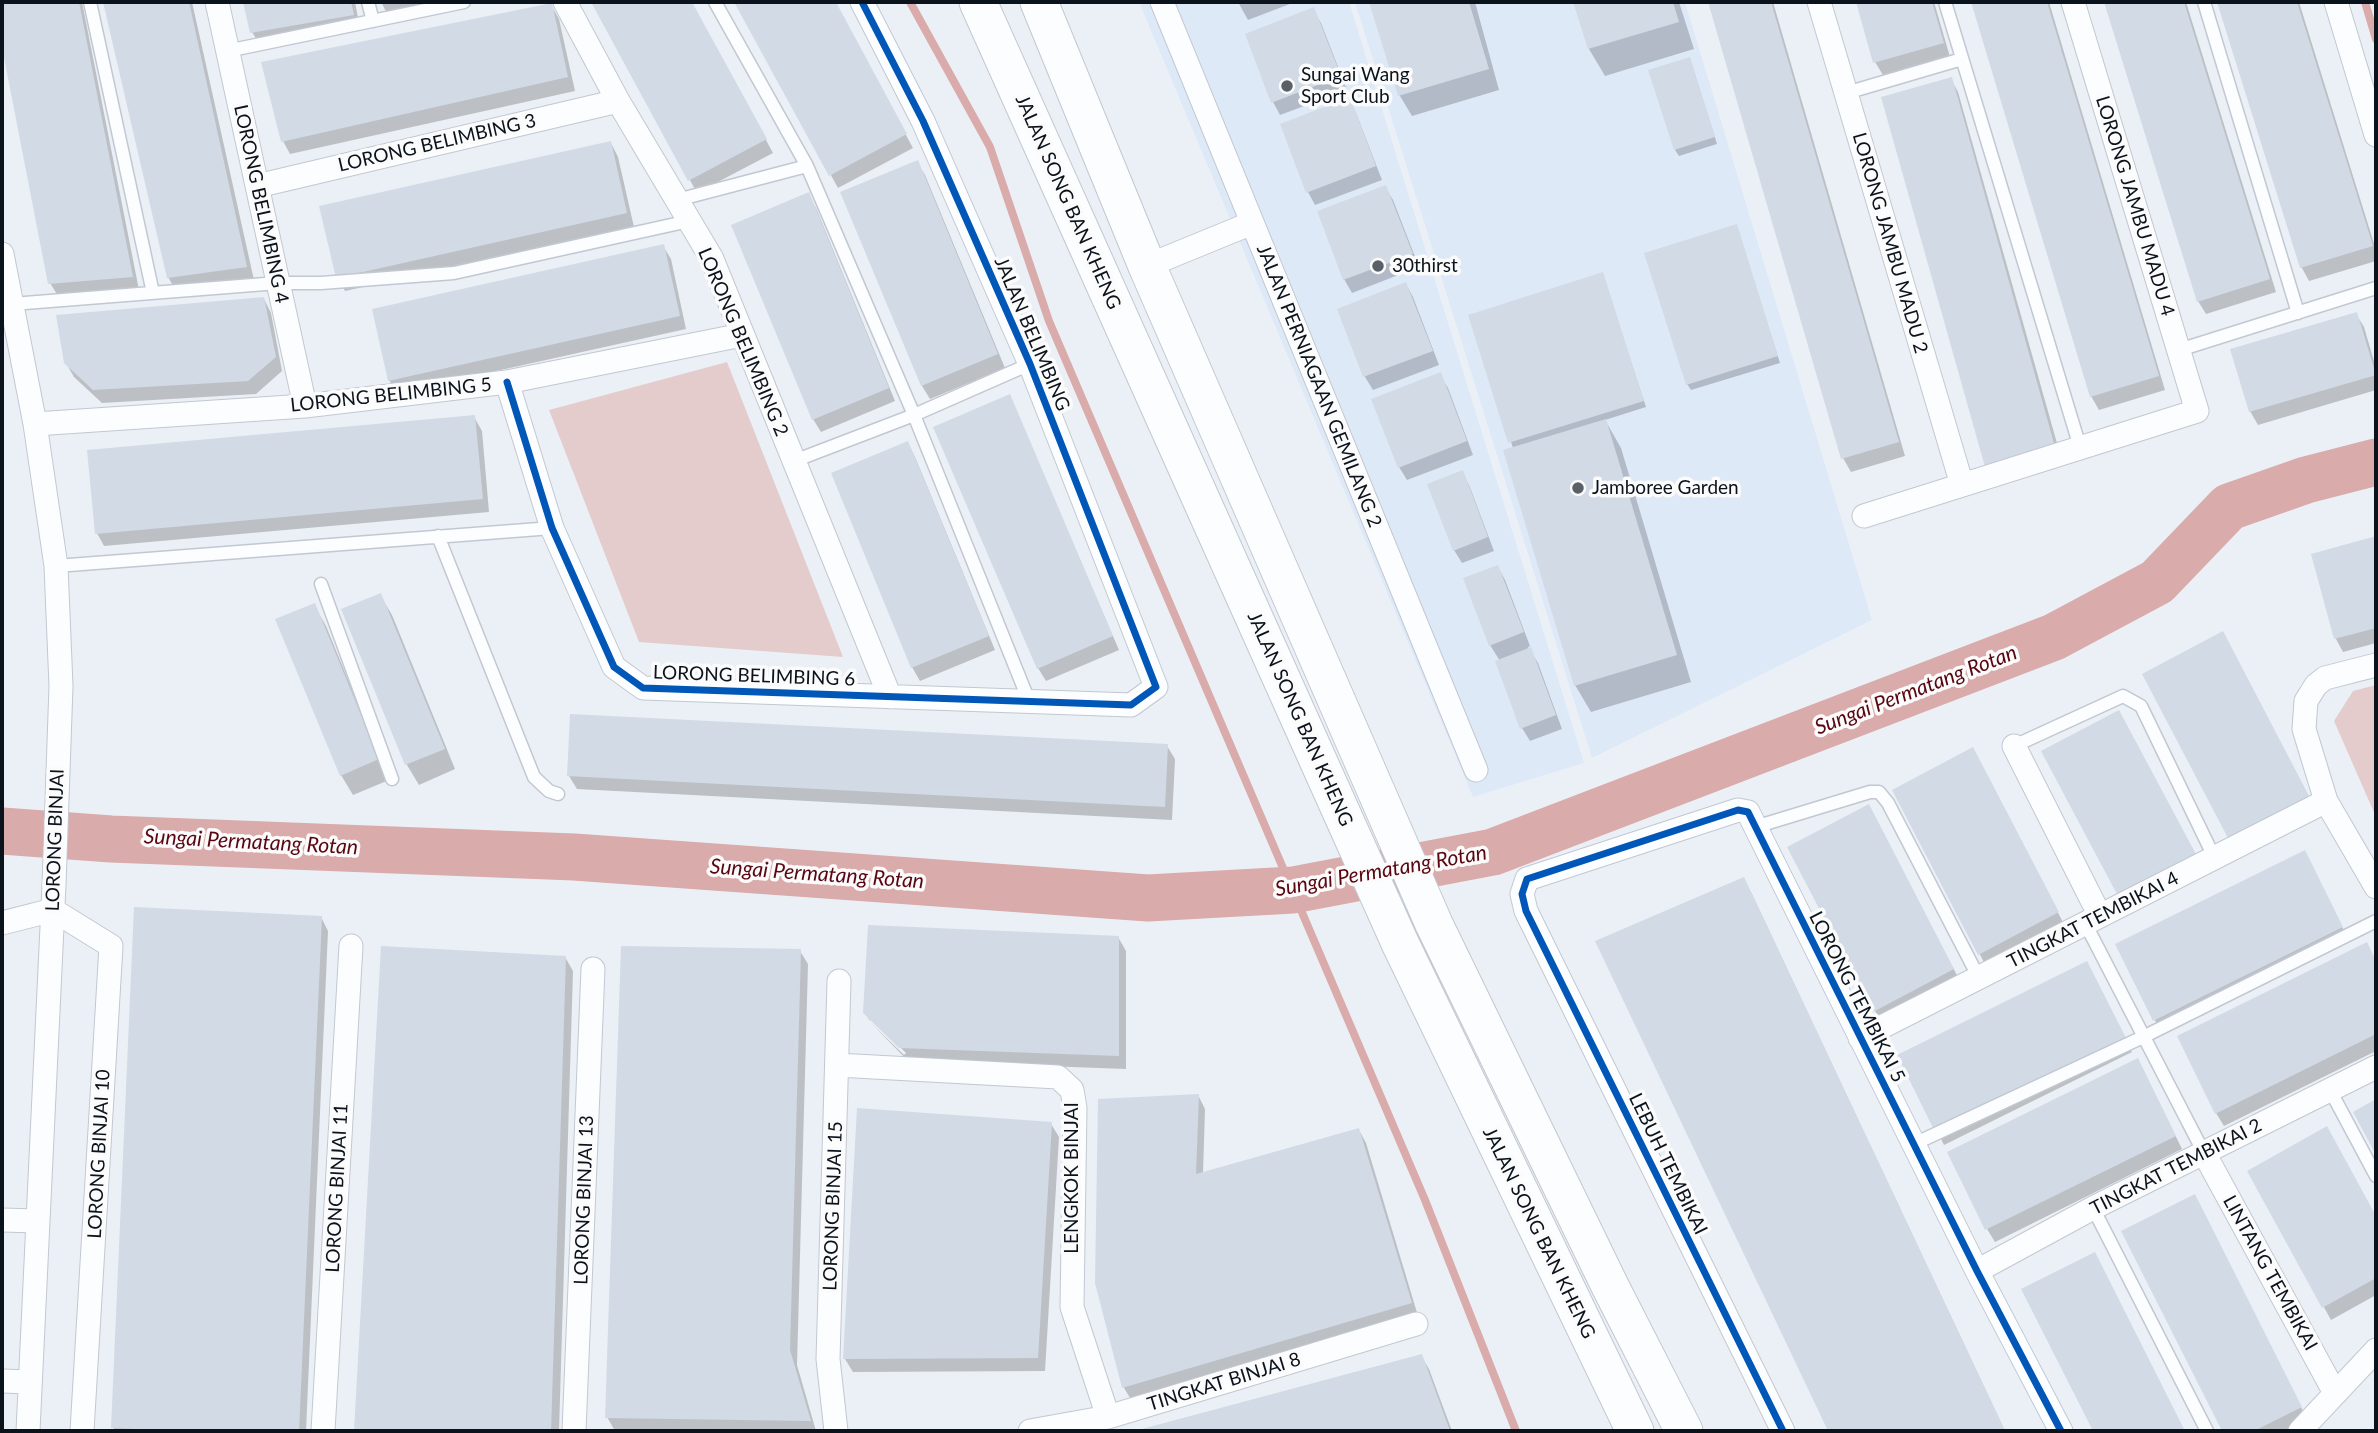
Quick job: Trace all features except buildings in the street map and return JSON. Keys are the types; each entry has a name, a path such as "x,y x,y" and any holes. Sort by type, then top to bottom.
{"main road":[{"name":"JALAN SONG BAN KHENG","path":"978,2 1400,943 1634,1431"},
{"path":"1039,2 1147,266 1434,924 1610,1286 1684,1431"}],"street":[{"name":"LORONG BELIMBING 4","path":"217,2 305,406"},
{"name":"LORONG BELIMBING 2","path":"565,2 618,101 712,259 890,697"},
{"name":"JALAN BELIMBING","path":"862,2 923,121 1030,364 1156,687"},
{"name":"JALAN PERNIAGAAN GEMILANG 2","path":"1162,2 1476,770"},
{"name":"LORONG JAMBU MADU 2","path":"1819,2 1962,485"},
{"name":"LORONG JAMBU MADU 4","path":"2073,2 2197,411 2080,447"},
{"path":"2336,2 2376,135"},
{"name":"LORONG BELIMBING 3","path":"257,186 618,101"},
{"path":"1147,266 1252,223"},
{"name":"LORONG BINJAI","path":"2,254 9,310 35,424 56,566 61,686 28,1431"},
{"name":"LORONG BELIMBING 5","path":"35,424 305,406 507,382 743,335"},
{"name":"LORONG BELIMBING 6","path":"507,382 552,527 614,667 643,688 1130,705 1156,687"},
{"path":"1864,516 2080,447"},
{"path":"2376,665 2325,678 2310,692 2306,701 2304,729 2326,801 2376,887"},
{"path":"2014,746 2092,919"},
{"name":"TINGKAT TEMBIKAI 4","path":"1860,1038 2326,801"},
{"name":"LEBUH TEMBIKAI","path":"1755,827 1748,812 1727,812 1527,879 1522,894 1526,911 1783,1431"},
{"name":"LORONG TEMBIKAI 5","path":"1755,827 1977,1271 2061,1431"},
{"path":"2,923 52,910"},
{"name":"LORONG BINJAI 10","path":"52,910 111,946 82,1431"},
{"name":"LORONG BINJAI 11","path":"323,1431 351,946"},
{"name":"LORONG BINJAI 13","path":"574,1431 593,969"},
{"name":"LORONG BINJAI 15","path":"836,1431 828,1359 839,981"},
{"name":"LENGKOK BINJAI","path":"837,1065 1058,1077 1072,1090 1075,1108 1072,1307 1108,1417"},
{"name":"TINGKAT TEMBIKAI 2","path":"1977,1271 2093,1208 2376,1067"},
{"name":"LINTANG TEMBIKAI","path":"2204,1153 2335,1393"},
{"path":"2,1220 38,1221"},
{"name":"TINGKAT BINJAI 8","path":"1030,1431 1108,1417 1416,1324"},
{"path":"2300,1431 2376,1350"},
{"path":"2,1381 30,1381"}],"lane":[{"path":"90,2 153,293"},
{"path":"368,2 373,21"},
{"path":"227,51 464,2"},
{"path":"715,2 807,166 914,415 1029,701"},
{"path":"1945,2 2080,447"},
{"path":"2204,2 2298,313"},
{"path":"1846,93 1962,59"},
{"path":"677,200 807,166"},
{"path":"9,310 153,293 454,273 689,221"},
{"path":"2179,350 2376,288"},
{"path":"794,461 914,415 1030,364"},
{"path":"56,566 552,527"},
{"path":"438,536 534,777 549,791 558,794"},
{"path":"321,584 392,779"},
{"path":"2014,746 2123,696 2141,706 2215,859"},
{"path":"1755,827 1870,792 1879,792 1888,803 1979,978"},
{"path":"2092,919 2143,1037 2204,1153"},
{"path":"1913,1144 2143,1037 2376,920"},
{"path":"2330,1090 2376,1176"},
{"path":"2093,1208 2207,1431"}],"shaded area":[{"path":"1139,2 1349,2 1584,763 1473,797"},
{"path":"1355,2 1685,2 1872,620 1592,758"},
{"path":"727,362 843,657 639,642 549,410"},
{"path":"2376,685 2376,817 2334,721 2353,691"}],"waterway":[{"path":"910,2 990,147 1049,321 1425,1200 1516,1431"},
{"path":"2365,2 2376,39"},
{"name":"Sungai Permatang Rotan","path":"2,831 111,839 574,857 1148,898 1293,890 1493,852 2054,637 2157,582 2229,507 2306,480 2376,462"}],"cycle path":[{"path":"507,382 552,528 614,667 643,688 1131,705 1156,687 1030,364 923,121 862,2"},
{"path":"1783,1431 1526,911 1522,894 1527,879 1738,810 1748,812 1977,1271 2061,1431"}],"place":[{"name":"Sungai Wang Sport Club","path":"1287,86"},
{"name":"30thirst","path":"1378,266"},
{"name":"Jamboree Garden","path":"1578,488"}]}
